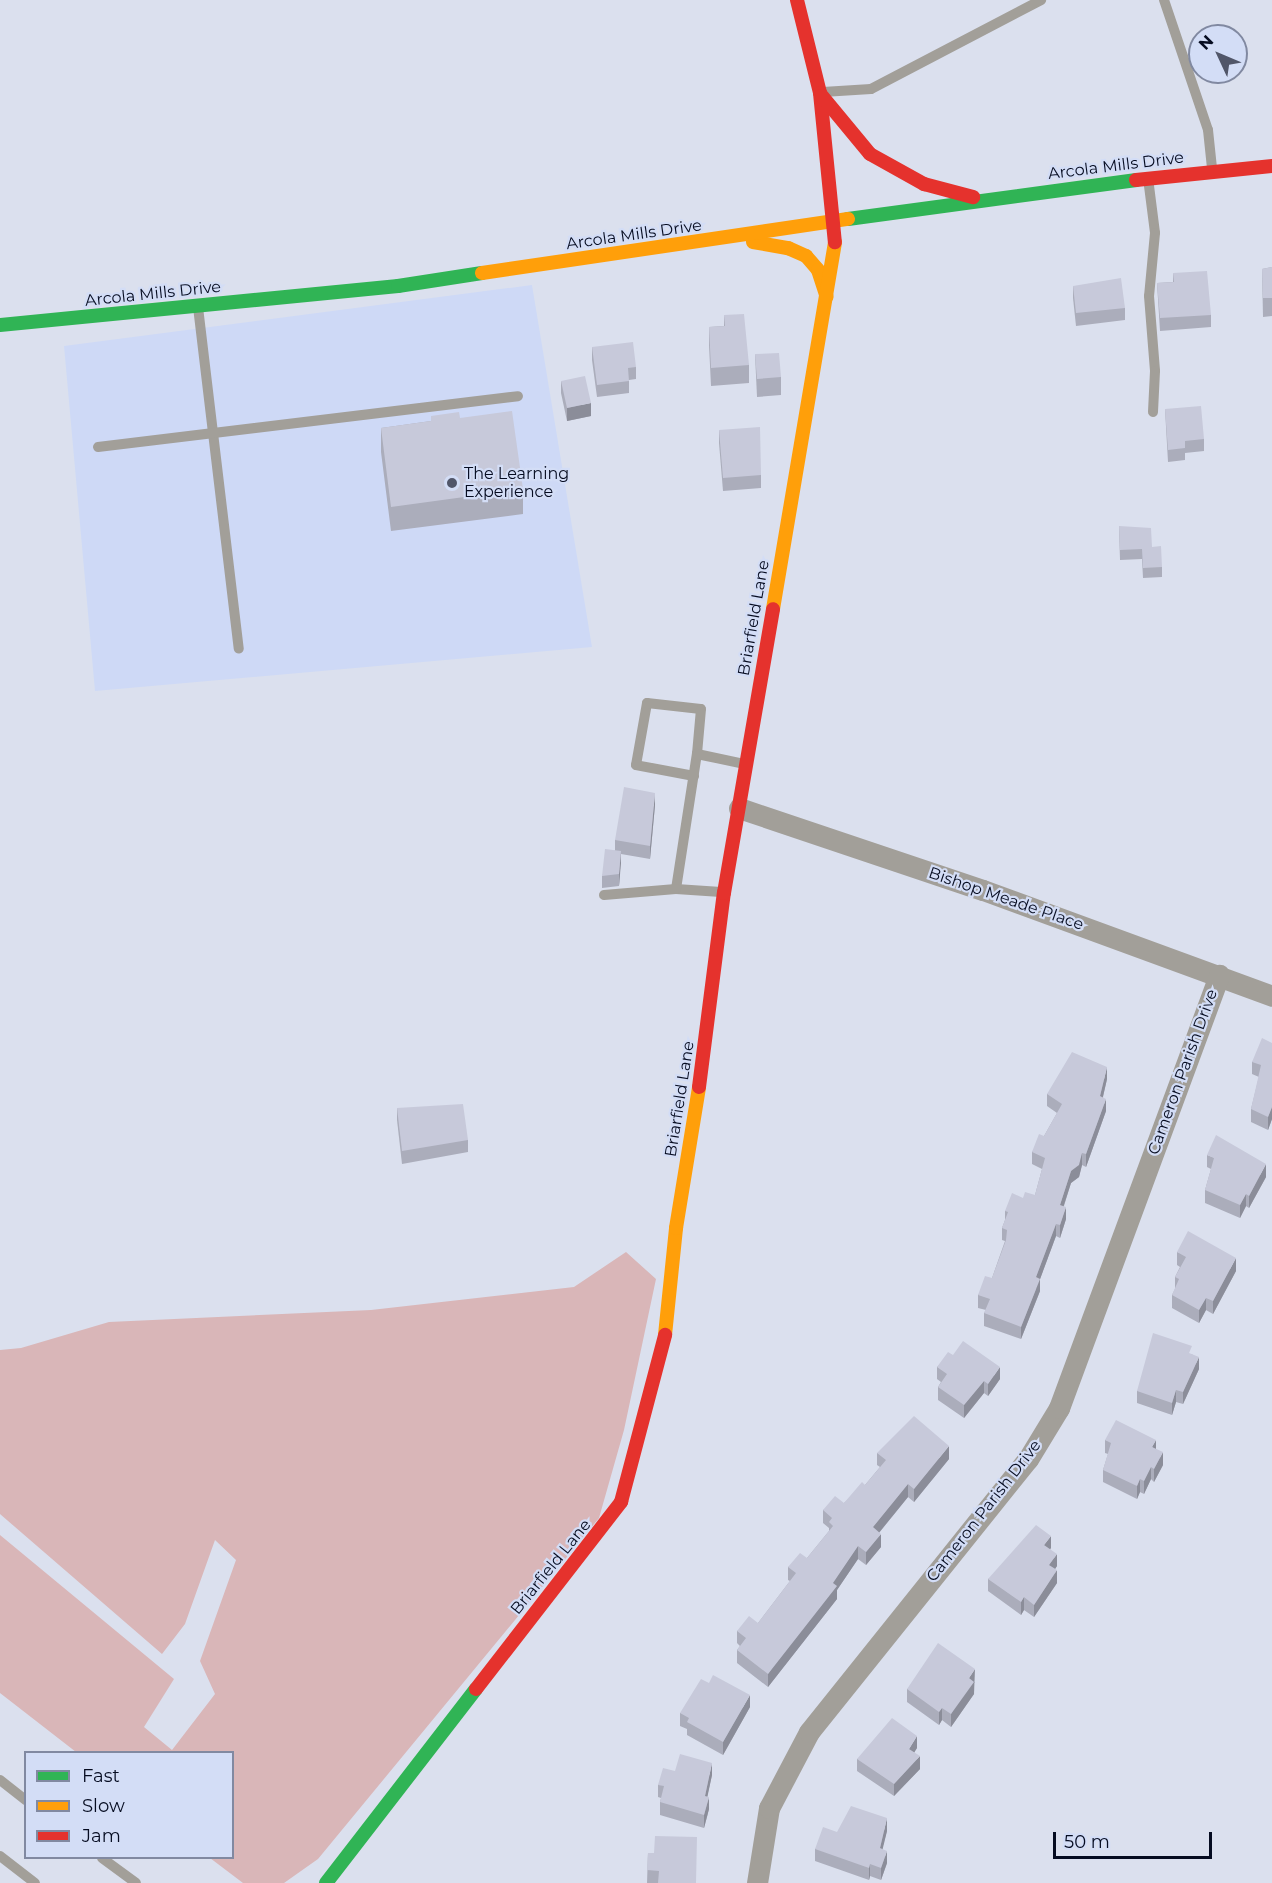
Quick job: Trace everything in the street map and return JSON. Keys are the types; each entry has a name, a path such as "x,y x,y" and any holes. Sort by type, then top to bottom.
{"street":[{"name":"Briarfield Lane","path":"327,1883 621,1502 660,1362 669,1313 676,1228 714,993 724,893 828,300 835,222 820,93 797,0"},
{"path":"820,93 850,134 879,160 924,184 985,199"},
{"name":"Arcola Mills Drive","path":"0,325 398,286 985,199 1212,170 1272,166"},
{"path":"730,238 788,248 806,256 818,270 828,300"},
{"name":"Bishop Meade Place","path":"739,808 1219,975 1272,996"},
{"name":"Cameron Parish Drive","path":"757,1883 769,1808 809,1732 1028,1459 1059,1408 1219,975"}],"lane":[{"path":"820,93 871,89 1041,0"},
{"path":"1164,0 1208,129 1212,170"},
{"path":"1148,178 1155,233 1149,296 1155,371 1153,411"},
{"path":"198,306 238,649"},
{"path":"98,447 518,396"},
{"path":"676,889 694,776 701,709 647,703 636,765 694,776"},
{"path":"697,754 745,764"},
{"path":"604,896 676,889 724,893"},
{"path":"0,1780 24,1798"},
{"path":"0,1856 35,1883"},
{"path":"105,1859 136,1883"}],"shaded area":[{"path":"532,285 592,647 95,691 64,346"},
{"path":"626,1252 656,1279 624,1430 599,1518 318,1859 284,1883 243,1883 211,1859 234,1859 234,1751 75,1751 0,1693 0,1535 174,1679 144,1727 172,1750 215,1694 200,1661 236,1560 215,1540 185,1624 162,1654 0,1514 0,1350 21,1348 109,1322 371,1310 574,1287"}],"building":[{"path":"1272,267 1272,298 1263,298 1262,269"},
{"path":"1207,271 1211,315 1160,318 1157,283 1174,282 1173,273"},
{"path":"1121,278 1125,308 1076,313 1073,286"},
{"path":"744,314 749,365 711,368 709,327 725,326 724,315"},
{"path":"633,342 636,367 628,368 629,381 597,385 592,347"},
{"path":"779,353 781,377 757,379 755,354"},
{"path":"585,376 591,403 567,408 561,381"},
{"path":"1201,406 1204,439 1185,441 1185,448 1168,450 1165,409"},
{"name":"The Learning Experience","path":"512,411 523,489 391,507 381,428 431,421 431,416 459,412 460,418"},
{"path":"760,427 761,475 723,478 719,430"},
{"path":"1119,526 1151,528 1152,547 1161,546 1162,567 1143,568 1142,549 1120,550"},
{"path":"624,787 655,793 650,846 615,840"},
{"path":"605,849 621,851 619,874 602,876"},
{"path":"1262,1038 1272,1043 1272,1107 1268,1117 1251,1109 1261,1065 1252,1062"},
{"path":"1072,1052 1107,1067 1100,1096 1106,1099 1086,1154 1082,1153 1079,1165 1071,1171 1060,1205 1066,1207 1060,1225 1056,1224 1036,1277 1040,1279 1021,1327 984,1313 990,1299 978,1295 985,1276 992,1278 1006,1240 1007,1230 1002,1228 1012,1193 1023,1198 1025,1192 1035,1195 1045,1158 1032,1152 1039,1134 1044,1136 1062,1104 1047,1094"},
{"path":"463,1104 468,1140 402,1151 397,1108"},
{"path":"1216,1135 1266,1164 1249,1196 1246,1194 1240,1205 1205,1190 1214,1158 1207,1155"},
{"path":"1188,1231 1236,1258 1213,1301 1206,1298 1199,1310 1172,1295 1179,1279 1175,1277 1186,1257 1177,1252"},
{"path":"1153,1333 1192,1346 1189,1353 1199,1357 1183,1392 1176,1390 1172,1403 1137,1391"},
{"path":"963,1341 1000,1367 988,1384 984,1381 964,1405 938,1387 947,1374 937,1367 948,1352 953,1355"},
{"path":"914,1416 949,1446 914,1489 908,1484 873,1527 881,1534 866,1552 858,1546 833,1583 837,1586 768,1674 737,1650 746,1638 737,1631 749,1616 758,1623 796,1573 788,1567 800,1553 807,1558 833,1526 829,1522 832,1518 823,1510 835,1496 844,1503 862,1482 865,1485 886,1460 877,1453"},
{"path":"1116,1420 1156,1440 1152,1447 1163,1452 1154,1469 1151,1467 1144,1481 1140,1479 1137,1486 1103,1470 1111,1443 1105,1440"},
{"path":"1036,1525 1051,1536 1044,1545 1057,1554 1049,1565 1057,1570 1034,1605 1024,1597 1021,1602 988,1579"},
{"path":"938,1643 975,1669 969,1678 974,1682 951,1714 942,1708 939,1712 907,1689"},
{"path":"713,1675 750,1695 723,1742 687,1722 689,1718 680,1713 701,1679 709,1683"},
{"path":"892,1718 917,1736 909,1749 920,1756 894,1784 857,1759"},
{"path":"680,1754 712,1763 705,1796 709,1797 704,1815 660,1802 664,1786 658,1785 663,1768 675,1771"},
{"path":"851,1806 887,1818 880,1848 887,1851 881,1868 870,1864 869,1868 815,1849 823,1827 837,1832"},
{"path":"655,1836 697,1837 696,1883 658,1883 659,1871 647,1870 648,1853 654,1853"}],"traffic: fast":[{"path":"848,219 1136,180"},
{"path":"0,325 398,286 482,273"},
{"path":"326,1883 476,1689"}],"traffic: slow":[{"path":"482,273 848,219"},
{"path":"753,242 788,248 806,256 818,270 827,297"},
{"path":"773,609 835,242"},
{"path":"665,1335 676,1228 699,1087"}],"traffic: jam":[{"path":"797,0 820,93 835,242"},
{"path":"822,96 870,154 924,184 973,197"},
{"path":"1136,180 1272,166"},
{"path":"699,1087 724,893 773,609"},
{"path":"476,1689 621,1502 665,1335"}],"place":[{"name":"The Learning Experience","path":"452,483"}]}
